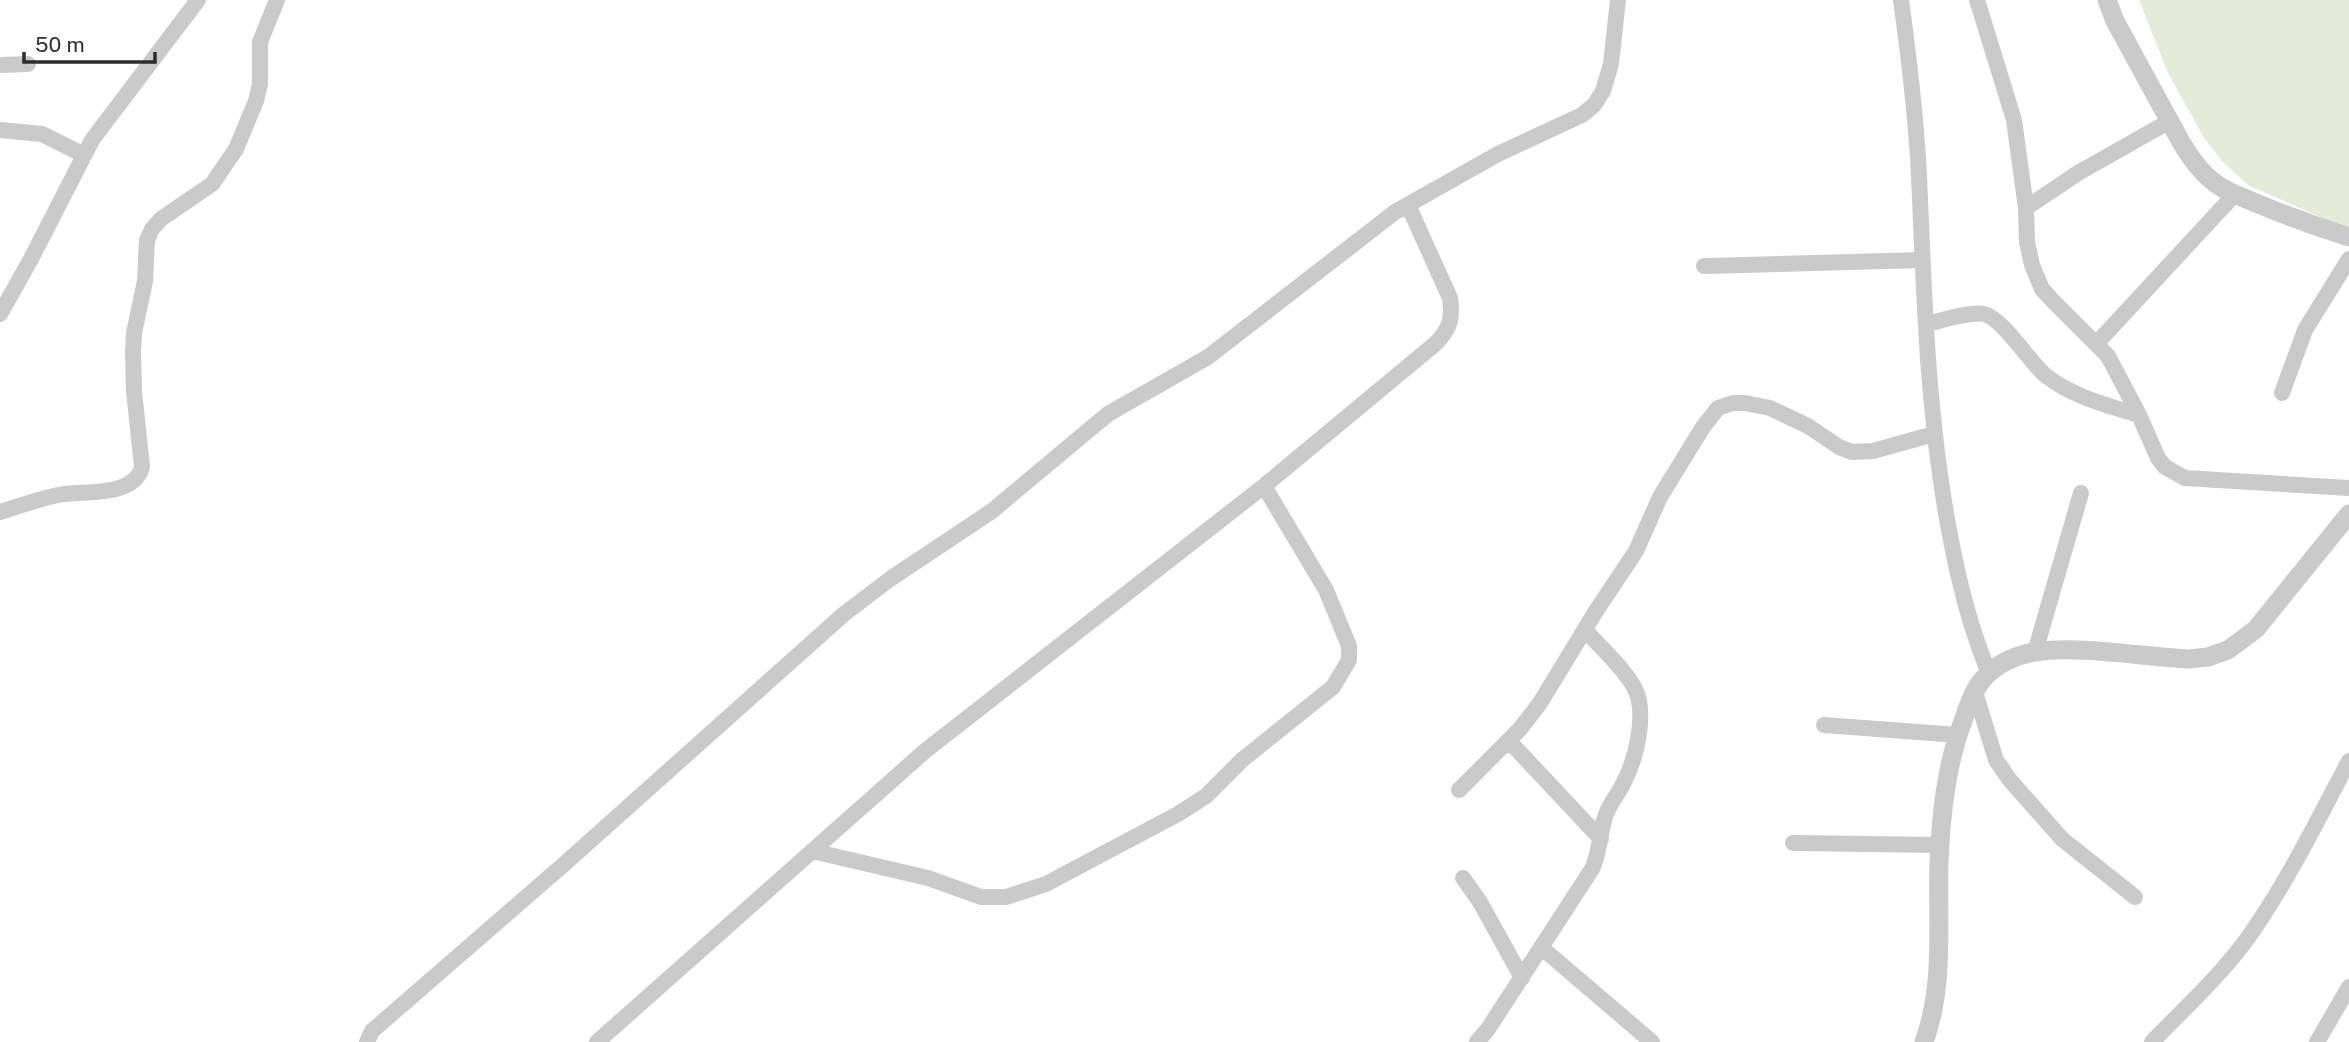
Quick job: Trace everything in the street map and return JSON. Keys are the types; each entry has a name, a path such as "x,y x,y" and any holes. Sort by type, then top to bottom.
{"street":[{"path":"0,314 32,259 92,140 198,0"},
{"path":"0,512 63,494 111,489 132,483 140,475 133,352 134,333 145,281 147,240 161,219 212,184 236,149 256,101 260,84 260,42 277,0"},
{"path":"367,1042 372,1031 562,866 844,614 890,579 992,511 1108,414 1208,356 1408,205 1498,154 1581,115 1594,105 1603,91 1611,64 1618,0"},
{"path":"1902,0 1915,111 1926,324 1940,482 1962,596 1978,648 1989,673"},
{"path":"1977,0 2014,120 2026,208 2027,242 2032,265 2042,289 2108,356 2158,458 2165,467 2185,478 2349,488"},
{"path":"2107,0 2115,21 2191,159 2220,187 2298,221 2349,237"},
{"path":"0,65 27,64"},
{"path":"2026,208 2078,173 2170,121"},
{"path":"0,130 43,134 84,155"},
{"path":"2096,344 2235,194"},
{"path":"597,1042 925,751 1264,486 1435,344 1447,331 1452,314 1450,298 1408,205"},
{"path":"2282,393 2305,330 2349,259"},
{"path":"1704,266 1922,260"},
{"path":"1926,324 1975,314 1992,317 2035,365 2053,380 2087,399 2139,415"},
{"path":"1459,790 1509,741 1540,703 1636,551 1660,497 1712,413 1718,408 1733,403 1745,403 1770,408 1808,426 1839,447 1852,452 1873,451 1934,434"},
{"path":"812,851 928,878 981,897 1006,897 1046,884 1178,814 1206,796 1242,760 1333,687 1349,660 1349,646 1326,590 1264,486"},
{"path":"2035,652 2081,493"},
{"path":"1924,1042 1934,1005 1940,845 1948,771 1958,735 1975,692 1989,673 2000,664 2035,652 2075,651 2189,659 2208,657 2228,650 2256,629 2272,612 2349,513"},
{"path":"1476,1042 1488,1029 1592,869 1605,816 1624,783 1632,761 1641,706 1633,685 1585,630"},
{"path":"1975,692 1996,760 2009,779 2062,839 2135,897"},
{"path":"1824,725 1958,735"},
{"path":"1509,741 1601,839"},
{"path":"2152,1042 2224,967 2246,940 2288,874 2349,761"},
{"path":"1793,843 1940,845"},
{"path":"1463,878 1480,902 1522,978"},
{"path":"1542,948 1652,1042"},
{"path":"2317,1042 2349,987"}],"green space":[{"path":"2139,0 2349,0 2349,230 2248,185 2222,161 2204,138 2168,73"}]}
